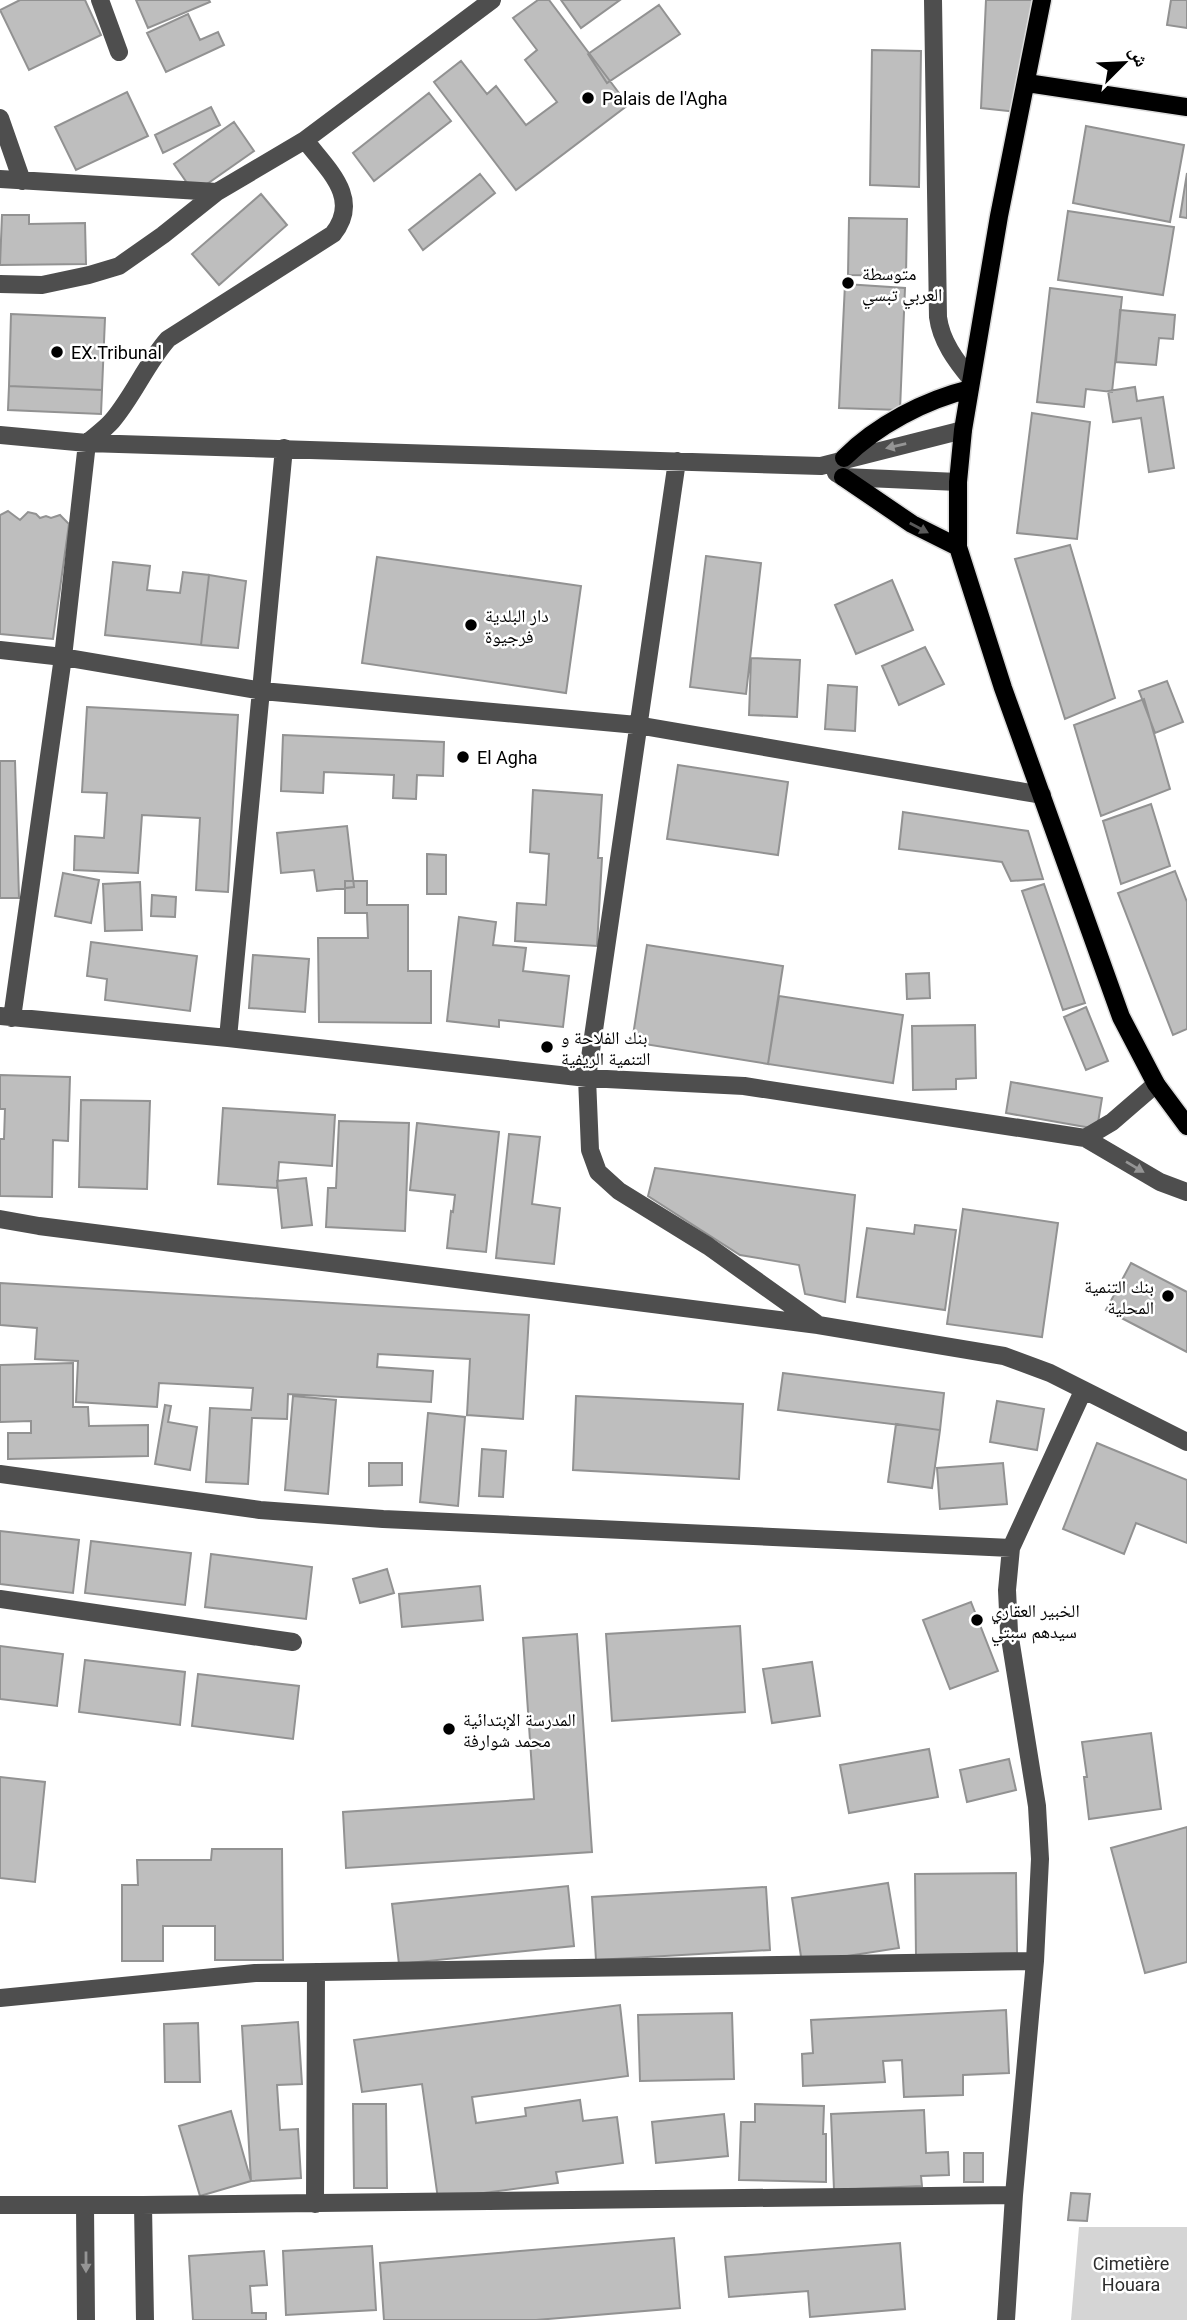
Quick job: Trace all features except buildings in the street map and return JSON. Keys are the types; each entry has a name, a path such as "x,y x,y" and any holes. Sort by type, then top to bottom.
{"main road":[{"path":"1042,0 999,216 963,430 958,482 958,547 1003,688 1121,1017 1156,1084 1187,1126"},
{"path":"1027,83 1187,107"},
{"path":"958,547 912,524 843,468 855,447 908,413 971,384"}],"street":[{"path":"100,0 119,52"},
{"path":"0,284 41,285 119,266 217,192 305,139 492,0"},
{"path":"933,0 938,317 946,343 971,384"},
{"path":"0,118 22,181"},
{"path":"305,139 342,188 345,206 341,225 334,234 168,339 152,357 111,422 87,443 63,657 6,1017 228,1038 587,1078 744,1087 1085,1138 1160,1182 1187,1192"},
{"path":"0,179 217,192"},
{"path":"843,468 963,430"},
{"path":"0,435 87,443 821,466 958,482"},
{"path":"228,1038 284,448"},
{"path":"677,461 587,1078 590,1150 598,1172 619,1191 708,1246 818,1325"},
{"path":"0,650 63,657 262,691 637,724 1042,795"},
{"path":"1085,1138 1112,1122 1156,1084"},
{"path":"0,1219 323,1264 818,1325 1004,1356 1050,1373 1187,1443"},
{"path":"1006,2320 1035,1961 1040,1859 1037,1806 1009,1632 1007,1590 1011,1548 1083,1391"},
{"path":"0,1474 274,1511 383,1519 1011,1548"},
{"path":"0,1599 293,1642"},
{"path":"0,1998 255,1973 1035,1961"},
{"path":"315,2204 316,1972"},
{"path":"0,2205 315,2204 1014,2195"},
{"path":"85,2205 86,2320"},
{"path":"143,2205 145,2320"}],"green space":[{"name":"Cimetière Houara","path":"1079,2227 1187,2227 1187,2320 1071,2320"}],"place":[{"name":"Palais de l'Agha","path":"588,98"},
{"name":"متوسطة العربي تبسي","path":"848,283"},
{"name":"EX.Tribunal","path":"57,352"},
{"name":"دار البلدية فرجيوة","path":"471,625"},
{"name":"El Agha","path":"463,757"},
{"name":"بنك الفلاحة و التنمية الريفية","path":"547,1047"},
{"name":"بنك التنمية المحلية","path":"1168,1296"},
{"name":"الخبير العقاري سيدهم سبتي","path":"977,1620"},
{"name":"المدرسة الإبتدائية محمد شوارفة","path":"449,1729"}]}
